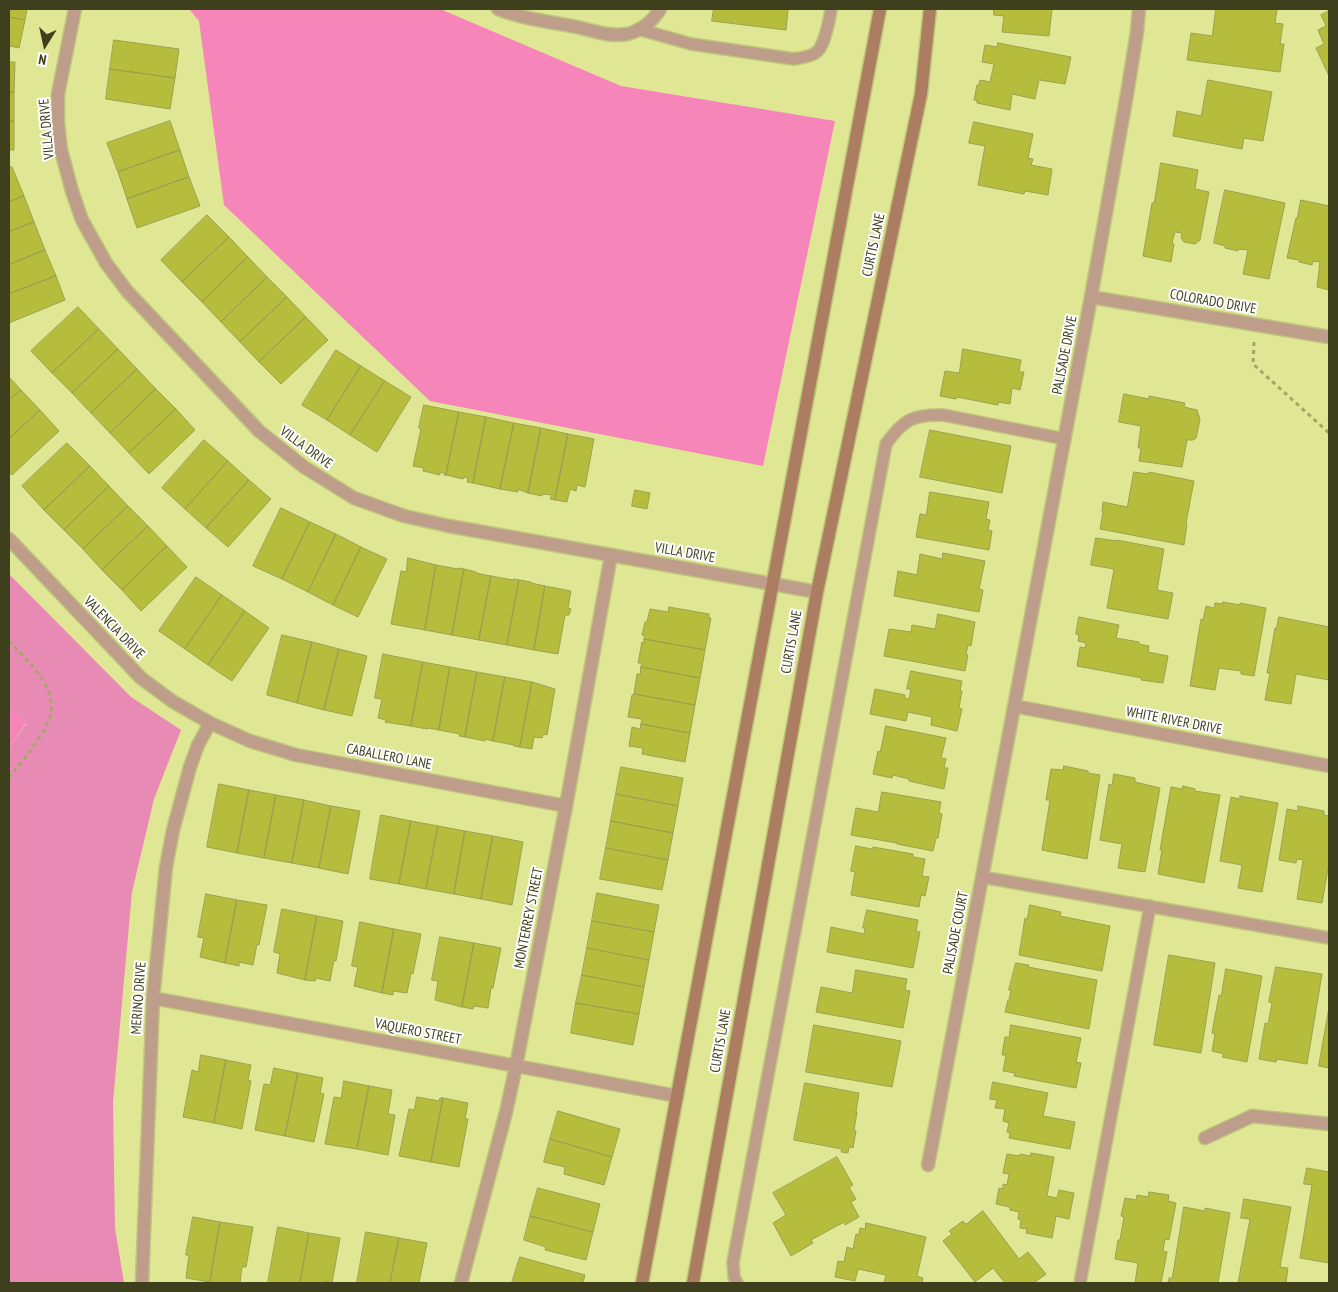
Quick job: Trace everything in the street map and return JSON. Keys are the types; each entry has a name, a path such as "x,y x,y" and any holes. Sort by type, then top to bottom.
{"street":[{"name":"VILLA DRIVE","path":"75,9 58,94 58,124 60,150 82,220 106,263 127,291 259,431 313,472 354,498 404,516 448,526 817,592"},
{"path":"498,9 526,18 610,35 628,34 638,30 656,16 660,9"},
{"path":"642,1283 880,9"},
{"name":"CURTIS LANE","path":"693,1283 817,592 921,94 930,9"},
{"name":"PALISADE DRIVE","path":"1014,706 1091,297 1129,85 1139,9"},
{"name":"COLORADO DRIVE","path":"1091,297 1329,337"},
{"name":"VALENCIA DRIVE","path":"9,540 141,678 172,701 210,723"},
{"name":"MONTERREY STREET","path":"461,1283 506,1112 516,1066 566,806 611,555"},
{"name":"WHITE RIVER DRIVE","path":"1014,706 1329,766"},
{"name":"PALISADE COURT","path":"928,1165 1014,706"},
{"name":"CABALLERO LANE","path":"210,723 250,741 296,755 566,806"},
{"name":"MERINO DRIVE","path":"142,1283 153,998 166,867 173,830 190,767 198,745 210,723"},
{"name":"VAQUERO STREET","path":"153,998 677,1096"},
{"path":"1205,1138 1252,1116 1329,1124"}],"lane":[{"path":"638,30 692,44 794,59 808,57 820,50 824,41 831,9"},
{"path":"737,1283 734,1277 733,1262 886,444 896,430 909,420 925,414 943,415 1065,439"},
{"path":"982,877 1329,938"},
{"path":"1080,1283 1150,906"}],"path":[{"path":"1254,324 1253,364 1329,433"},
{"path":"9,641 40,676 46,686 51,713 42,734 9,778"}],"shaded area":[{"path":"189,9 440,9 621,86 835,121 763,466 430,401 224,205 199,21"},
{"path":"9,574 131,697 181,730 154,799 132,892 113,1102 115,1228 124,1283 9,1283 9,748 26,724 9,705"},
{"path":"9,705 26,723 9,748"}],"building":[{"path":"9,9 27,9 25,20 9,17"},
{"path":"714,9 788,9 786,30 712,21"},
{"path":"994,9 1052,9 1049,36 1002,32 1004,16 994,15"},
{"path":"1216,9 1277,9 1275,23 1283,24 1280,44 1284,44 1280,72 1187,60 1191,33 1212,36"},
{"path":"1329,11 1329,76 1316,48 1324,44 1318,30 1326,26 1321,15"},
{"path":"9,17 25,20 19,48 9,46"},
{"path":"114,40 179,49 175,78 110,69"},
{"path":"998,43 1071,57 1065,84 1039,80 1035,99 1012,94 1010,110 977,103 977,100 974,100 977,85 979,85 980,80 990,82 994,64 982,62 985,45 997,47"},
{"path":"9,62 15,62 14,92 9,92"},
{"path":"110,69 175,78 170,109 106,99"},
{"path":"1208,80 1272,92 1263,141 1244,138 1242,149 1173,136 1177,111 1201,116"},
{"path":"9,92 14,92 14,121 9,121"},
{"path":"9,121 14,121 14,150 9,150"},
{"path":"170,121 180,150 118,172 107,143"},
{"path":"974,122 1033,134 1028,158 1033,159 1031,165 1052,169 1048,195 1025,191 1024,194 978,185 985,146 969,143"},
{"path":"180,150 189,177 127,199 118,172"},
{"path":"1161,163 1198,170 1195,189 1209,192 1200,240 1195,244 1184,242 1181,238 1182,233 1175,232 1172,243 1174,244 1171,262 1143,256"},
{"path":"12,167 24,196 9,202 9,168"},
{"path":"189,177 200,206 137,228 127,199"},
{"path":"1225,190 1285,203 1269,279 1243,274 1248,250 1238,249 1238,251 1214,243"},
{"path":"24,196 34,222 9,232 9,202"},
{"path":"1301,200 1329,206 1329,290 1317,287 1320,262 1313,261 1312,265 1287,258"},
{"path":"207,215 229,237 182,282 161,260"},
{"path":"34,222 45,250 9,265 9,232"},
{"path":"229,237 248,257 202,302 182,282"},
{"path":"45,250 56,276 9,294 9,265"},
{"path":"248,257 267,277 221,322 202,302"},
{"path":"56,276 65,300 9,323 9,294"},
{"path":"267,277 287,297 240,342 221,322"},
{"path":"287,297 306,317 259,362 240,342"},
{"path":"78,307 99,329 52,373 31,351"},
{"path":"306,317 328,340 281,384 259,362"},
{"path":"99,329 118,349 72,393 52,373"},
{"path":"118,349 137,369 91,413 72,393"},
{"path":"963,349 1021,360 1019,372 1024,372 1020,390 1012,388 1010,404 998,402 998,405 957,397 956,399 940,396 945,371 959,373"},
{"path":"336,350 361,366 327,420 302,405"},
{"path":"361,366 385,381 350,435 327,420"},
{"path":"137,369 156,389 110,433 91,413"},
{"path":"9,377 21,390 9,400"},
{"path":"385,381 411,397 377,452 350,435"},
{"path":"156,389 176,409 129,453 110,433"},
{"path":"21,390 40,410 9,439 9,400"},
{"path":"1124,394 1149,399 1149,396 1185,403 1184,407 1197,410 1200,420 1196,438 1187,440 1182,467 1139,461 1141,448 1138,448 1141,426 1119,422"},
{"path":"424,405 459,412 446,475 440,472 440,475 423,471 424,468 413,466"},
{"path":"176,409 195,430 149,474 129,453"},
{"path":"40,410 59,431 12,475 9,472 9,439"},
{"path":"459,412 486,417 473,483 467,482 468,478 464,477 463,479 446,475"},
{"path":"486,417 514,423 500,489 473,483"},
{"path":"514,423 541,428 528,493 518,489 518,492 500,489"},
{"path":"541,428 568,434 555,500 550,499 552,495 542,494 542,496 528,493"},
{"path":"930,430 1011,446 1002,493 920,477"},
{"path":"568,434 594,439 585,487 577,485 576,491 570,489 567,502 555,500"},
{"path":"204,440 228,461 185,509 162,488"},
{"path":"67,443 90,466 44,510 22,486"},
{"path":"228,461 249,480 206,528 185,509"},
{"path":"90,466 109,486 64,530 44,510"},
{"path":"1134,472 1148,474 1149,472 1194,481 1184,545 1100,529 1103,502 1127,507"},
{"path":"249,480 271,499 228,547 206,528"},
{"path":"109,486 128,506 83,549 64,530"},
{"path":"635,490 650,493 647,509 632,506"},
{"path":"930,492 989,502 986,519 990,520 988,530 992,531 989,550 916,537 920,514 926,515"},
{"path":"128,506 148,526 102,570 83,549"},
{"path":"281,508 310,522 282,579 253,566"},
{"path":"310,522 336,534 308,592 282,579"},
{"path":"148,526 167,546 122,590 102,570"},
{"path":"336,534 361,547 333,605 308,592"},
{"path":"1096,538 1164,549 1157,590 1173,593 1168,619 1107,608 1114,569 1091,565"},
{"path":"167,546 187,567 141,611 122,590"},
{"path":"361,547 387,559 358,617 333,605"},
{"path":"943,553 985,561 979,589 983,590 979,612 894,596 898,571 917,575 920,554 942,559"},
{"path":"408,558 436,565 425,630 391,624 401,571 406,572"},
{"path":"436,565 464,569 452,635 425,630"},
{"path":"464,569 491,576 479,640 452,635"},
{"path":"491,576 519,580 507,645 479,640"},
{"path":"196,577 222,595 185,649 159,631"},
{"path":"519,580 545,586 534,650 507,645"},
{"path":"545,586 571,591 568,608 571,609 569,615 565,615 558,654 534,650"},
{"path":"222,595 245,611 208,665 185,649"},
{"path":"1223,602 1266,608 1254,676 1241,674 1241,671 1219,668 1215,690 1190,686 1201,619 1203,620 1206,606 1214,608 1215,603 1223,604"},
{"path":"669,607 709,614 709,618 711,618 705,650 644,639 645,636 642,635 650,609 668,612"},
{"path":"245,611 269,628 232,681 208,665"},
{"path":"938,614 975,622 971,646 968,645 965,671 884,656 889,629 911,632 912,625 935,629"},
{"path":"1079,617 1119,625 1116,638 1139,642 1139,644 1149,646 1148,652 1168,656 1163,683 1077,666 1080,647 1085,648 1086,643 1078,641 1079,635 1076,634"},
{"path":"1279,617 1329,627 1329,680 1296,674 1291,704 1265,700 1270,673 1267,673 1275,628"},
{"path":"282,635 312,642 297,703 267,695"},
{"path":"644,639 705,650 700,678 641,667 642,663 638,663"},
{"path":"312,642 339,649 324,710 297,703"},
{"path":"339,649 367,656 352,716 324,710"},
{"path":"383,654 423,662 411,726 385,722 386,720 378,718 382,699 375,698"},
{"path":"423,662 450,667 439,730 411,726"},
{"path":"450,667 477,672 465,737 459,736 460,734 439,730"},
{"path":"641,667 700,678 695,705 634,694 637,674 640,674"},
{"path":"911,671 962,681 959,708 962,709 957,731 931,725 932,717 908,712 906,721 870,714 875,689 905,695 905,698 909,699 911,689 907,689"},
{"path":"477,672 505,677 493,741 465,737"},
{"path":"505,677 532,682 520,747 493,741"},
{"path":"532,682 555,689 547,735 543,734 542,738 534,737 532,749 520,747"},
{"path":"632,695 695,705 690,733 641,724 642,719 628,717"},
{"path":"641,724 690,733 685,762 642,754 643,748 629,746 632,727 640,729"},
{"path":"886,726 946,738 941,758 946,759 944,768 948,768 944,789 909,781 909,779 893,775 892,778 873,774"},
{"path":"1064,766 1100,775 1087,859 1042,850 1050,800 1046,800 1051,769 1063,770"},
{"path":"621,767 683,778 678,806 616,794"},
{"path":"1114,774 1135,778 1135,782 1160,788 1145,872 1118,868 1122,844 1100,840 1109,784 1112,785"},
{"path":"219,784 249,790 237,853 207,847"},
{"path":"1183,786 1195,789 1195,791 1220,795 1204,883 1158,874 1162,850 1160,850 1171,787 1182,789"},
{"path":"249,790 276,795 264,858 237,853"},
{"path":"882,792 941,802 939,813 942,814 938,838 936,838 933,851 851,835 856,808 878,812"},
{"path":"616,794 678,806 673,833 611,821"},
{"path":"276,795 304,800 292,863 264,858"},
{"path":"1240,796 1278,803 1262,892 1238,888 1242,865 1220,861 1231,797 1240,799"},
{"path":"304,800 331,806 319,868 292,863"},
{"path":"331,806 360,811 348,874 319,868"},
{"path":"1298,806 1324,811 1324,815 1329,816 1329,863 1322,903 1297,899 1303,860 1297,859 1296,863 1279,860 1287,809 1298,811"},
{"path":"381,815 411,821 399,884 370,879"},
{"path":"411,821 438,826 426,889 399,884"},
{"path":"611,821 673,833 668,860 606,848"},
{"path":"438,826 465,831 454,894 426,889"},
{"path":"465,831 493,836 481,899 454,894"},
{"path":"493,836 523,842 512,905 481,899"},
{"path":"856,846 913,854 913,857 925,859 922,876 929,877 925,896 921,895 919,907 851,895 855,872 851,871"},
{"path":"606,848 668,860 662,890 600,879"},
{"path":"597,893 659,905 654,932 592,921"},
{"path":"206,894 237,900 225,963 200,957 204,938 198,937"},
{"path":"237,900 267,905 253,965 239,962 239,966 225,963"},
{"path":"1030,905 1061,912 1060,916 1110,926 1102,971 1019,955 1025,918 1027,919"},
{"path":"282,909 317,916 305,980 277,973 280,954 274,952"},
{"path":"867,910 918,920 916,931 920,932 913,968 827,952 831,927 864,934 865,928 863,928"},
{"path":"317,916 343,921 336,961 334,960 330,981 316,978 315,981 305,980"},
{"path":"592,921 654,932 649,960 587,948"},
{"path":"360,922 394,929 382,993 354,986 358,967 352,966"},
{"path":"394,929 421,934 407,993 393,991 393,995 382,993"},
{"path":"440,937 474,943 462,1007 435,1000 438,981 432,980"},
{"path":"474,943 501,948 488,1008 474,1006 473,1009 462,1007"},
{"path":"587,948 649,960 644,987 582,975"},
{"path":"1169,955 1215,963 1201,1053 1154,1045"},
{"path":"1016,963 1097,980 1089,1029 1005,1012"},
{"path":"1276,967 1322,974 1307,1064 1277,1059 1276,1062 1259,1059 1265,1023 1268,1024 1272,1003 1269,1002"},
{"path":"1226,969 1262,976 1247,1062 1222,1057 1224,1054 1212,1051 1215,1034 1212,1033"},
{"path":"856,970 907,979 905,990 910,991 903,1028 816,1012 821,987 852,993"},
{"path":"582,975 644,987 639,1014 576,1003"},
{"path":"576,1003 639,1014 633,1045 571,1033"},
{"path":"1329,1008 1329,1068 1319,1066"},
{"path":"814,1025 901,1041 892,1087 806,1072"},
{"path":"1011,1025 1081,1038 1076,1062 1081,1063 1076,1088 1014,1076 1015,1073 1003,1071 1006,1055 1002,1055 1005,1037 1009,1037"},
{"path":"201,1055 226,1060 214,1123 183,1117 192,1070 198,1072"},
{"path":"226,1060 251,1065 248,1080 251,1081 242,1129 214,1123"},
{"path":"274,1068 298,1073 285,1136 255,1130 264,1084 270,1085"},
{"path":"298,1073 323,1078 320,1093 324,1094 314,1142 285,1136"},
{"path":"344,1081 369,1086 357,1149 325,1144 334,1097 341,1098"},
{"path":"993,1082 1048,1093 1043,1116 1075,1122 1070,1149 1009,1138 1010,1133 1007,1132 1009,1123 1003,1121 1005,1109 995,1108 997,1100 990,1099"},
{"path":"805,1083 859,1093 853,1148 849,1147 848,1153 841,1152 842,1149 794,1140"},
{"path":"369,1086 392,1090 388,1114 395,1115 388,1155 357,1149"},
{"path":"417,1097 439,1101 440,1098 443,1098 431,1162 399,1156 409,1109 414,1110"},
{"path":"443,1098 468,1103 465,1119 468,1119 459,1167 431,1162"},
{"path":"558,1111 620,1129 612,1157 550,1139"},
{"path":"550,1139 612,1157 604,1185 564,1174 565,1167 544,1162"},
{"path":"1031,1153 1054,1157 1047,1196 1057,1198 1059,1190 1074,1193 1069,1219 1056,1216 1052,1238 1026,1233 1027,1229 1020,1228 1019,1212 1010,1210 1010,1207 996,1204 999,1188 1003,1189 1003,1184 1007,1185 1009,1174 1003,1173 1007,1154 1031,1156"},
{"path":"837,1157 853,1185 849,1187 856,1199 851,1202 859,1217 845,1225 844,1222 811,1240 813,1243 791,1256 773,1223 786,1215 773,1193"},
{"path":"1307,1168 1329,1172 1329,1263 1300,1258 1312,1185 1304,1184"},
{"path":"538,1188 600,1204 593,1232 530,1216"},
{"path":"1149,1192 1169,1195 1168,1201 1176,1203 1169,1240 1165,1239 1163,1251 1167,1252 1161,1283 1135,1283 1138,1263 1115,1259 1124,1217 1121,1216 1125,1198 1136,1200 1137,1195 1148,1197"},
{"path":"1244,1199 1291,1207 1280,1267 1288,1268 1286,1283 1238,1283 1250,1219 1241,1218"},
{"path":"1184,1207 1205,1211 1205,1208 1230,1213 1218,1283 1168,1283 1169,1278 1172,1278"},
{"path":"983,1211 1019,1259 1028,1252 1046,1274 1034,1283 1005,1283 993,1268 975,1282 943,1241 952,1234 949,1231 963,1221 966,1224"},
{"path":"530,1216 593,1232 586,1260 545,1250 546,1247 524,1240"},
{"path":"193,1217 220,1222 210,1282 186,1278 189,1255 186,1255"},
{"path":"220,1222 253,1227 246,1267 242,1267 240,1283 210,1282"},
{"path":"866,1223 926,1237 917,1276 923,1278 922,1283 884,1283 886,1275 858,1269 855,1281 835,1277 838,1261 844,1262 847,1247 853,1249 856,1234 859,1235 860,1228 865,1229"},
{"path":"278,1227 309,1233 300,1283 268,1283"},
{"path":"366,1232 399,1238 390,1283 357,1283"},
{"path":"309,1233 340,1238 332,1283 324,1281 324,1283 300,1283"},
{"path":"399,1238 427,1243 419,1283 390,1283"},
{"path":"520,1257 585,1275 583,1283 512,1283"}]}
